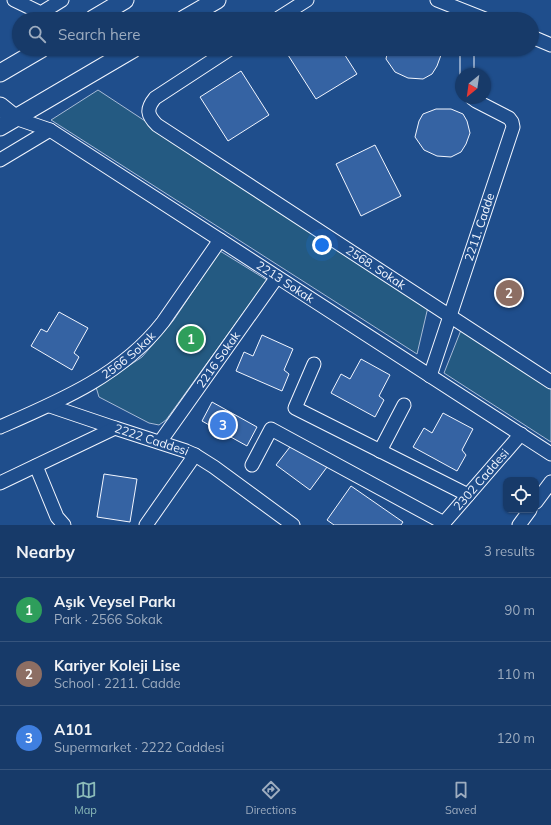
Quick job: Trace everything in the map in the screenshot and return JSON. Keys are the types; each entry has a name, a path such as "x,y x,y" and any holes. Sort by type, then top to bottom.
{"main road":[{"path":"105,12 125,0"},
{"path":"196,12 217,0"},
{"path":"0,73 29,56"},
{"path":"0,127 121,56"},
{"path":"0,106 15,118"}],"street":[{"path":"14,0 39,12"},
{"path":"43,12 62,0"},
{"path":"288,12 307,0"},
{"path":"437,0 460,12"},
{"path":"539,40 551,45"},
{"name":"2568. Sokak","path":"219,56 160,94 150,103 149,114 157,125 551,382"},
{"path":"467,68 468,56"},
{"name":"2211. Cadde","path":"430,376 513,127 509,118 480,104"},
{"name":"2213 Sokak","path":"15,118 50,130 551,454"},
{"path":"0,160 50,130"},
{"name":"2566 Sokak","path":"0,427 70,396 86,387 135,352 157,330 220,240"},
{"name":"2216 Sokak","path":"160,442 277,277"},
{"path":"314,364 295,408 468,495"},
{"path":"380,451 404,405"},
{"path":"50,406 115,428"},
{"name":"2222 Caddesi","path":"0,483 115,428 195,455 214,467 290,524"},
{"path":"252,465 271,429 443,524"},
{"name":"2302 Caddesi","path":"443,524 521,434"},
{"path":"146,525 195,455"},
{"path":"36,466 57,517 64,525"},
{"path":"539,498 551,482"},
{"path":"519,525 528,513"}],"shaded area":[{"path":"98,90 428,307 417,354 51,120"},
{"path":"220,251 267,280 166,420 159,425 149,423 99,397 96,387 101,382 142,357 173,321"},
{"path":"461,330 551,386 551,442 444,373"}],"building":[{"path":"289,56 345,56 357,74 316,99"},
{"path":"387,56 441,56 432,74 423,79 408,78 395,72 386,59"},
{"path":"241,71 269,115 228,141 200,97"},
{"path":"436,109 451,109 463,114 467,121 470,133 466,144 461,152 451,157 437,156 424,150 415,137 419,121 423,114"},
{"path":"375,145 401,196 361,216 336,164"},
{"path":"59,312 88,328 74,353 79,357 72,370 31,346 41,329 47,332"},
{"path":"262,335 293,349 284,370 289,374 282,391 236,371 244,352 253,356"},
{"path":"361,359 390,375 379,396 384,400 375,417 331,393 341,374 350,379"},
{"path":"212,402 257,427 247,446 202,421"},
{"path":"443,413 473,429 462,450 466,455 457,471 413,447 424,428 432,433"},
{"path":"293,443 327,467 310,490 276,465"},
{"path":"104,474 137,479 130,522 97,517"},
{"path":"351,486 403,522 401,525 334,525 327,520"}],"place":[{"name":"Kariyer Koleji Lise","path":"509,293"},
{"name":"Aşık Veysel Parkı","path":"191,339"},
{"name":"A101","path":"223,425"}]}
